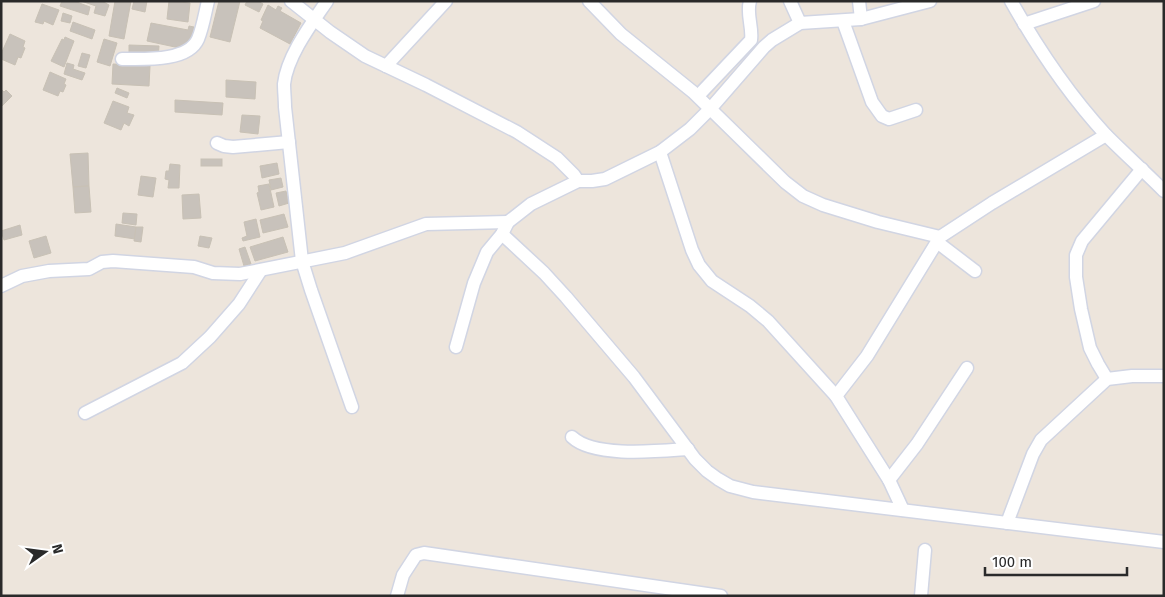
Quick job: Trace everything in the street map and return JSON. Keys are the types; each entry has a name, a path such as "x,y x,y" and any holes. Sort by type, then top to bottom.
{"street":[{"path":"122,60 158,59 180,54 193,47 198,39 208,1"},
{"path":"291,1 314,20 365,56 517,132 557,158 574,174 578,181"},
{"path":"328,1 314,20 294,54 284,84 302,261 310,290 352,407"},
{"path":"386,66 446,1"},
{"path":"588,1 621,34 698,96 764,161 803,196 823,205 939,240 975,271"},
{"path":"698,96 751,40 752,30 748,10 750,1"},
{"path":"790,1 800,23"},
{"path":"859,1 861,19"},
{"path":"456,347 474,283 486,252 502,234 508,222 531,204 578,181 605,179 660,152 690,129 711,108 764,47 800,23 861,19 930,1"},
{"path":"1011,1 1054,68 1087,112 1106,135 1164,191"},
{"path":"1024,24 1094,1"},
{"path":"843,21 872,102 882,116 889,118 916,110"},
{"path":"836,396 867,356 939,240 992,203 1106,135"},
{"path":"217,143 233,147 289,142"},
{"path":"660,152 692,250 699,265 712,281 750,306 768,321 836,396 889,480 903,510"},
{"path":"1107,379 1090,348 1076,277 1076,256 1082,241 1142,169"},
{"path":"1,286 22,276 49,271 90,268 102,262 113,261 194,267 213,273 230,275 345,253 426,224 508,222"},
{"path":"502,234 544,273 566,297 634,376 688,449 707,471 718,480 730,486 753,492 1164,542"},
{"path":"85,413 182,363 239,304 262,270"},
{"path":"889,480 917,444 968,368"},
{"path":"1007,523 1036,446 1107,379 1132,376 1164,376"},
{"path":"572,437 578,443 587,447 628,452 688,449"},
{"path":"922,596 925,550"},
{"path":"397,596 402,575 416,555 424,553 721,596"}],"building":[{"path":"62,1 74,1 90,7 88,15 60,6"},
{"path":"81,1 102,1 109,5 105,16 94,13 96,6"},
{"path":"115,1 131,1 124,39 109,36"},
{"path":"134,1 147,1 145,12 132,9"},
{"path":"169,1 190,3 188,22 167,19"},
{"path":"219,1 240,1 230,42 210,37"},
{"path":"247,1 258,1 263,4 259,12 245,5"},
{"path":"42,4 59,10 53,25 44,21 43,24 35,22"},
{"path":"268,5 276,10 278,6 282,8 280,11 301,23 290,44 260,28 263,21 261,20"},
{"path":"63,13 72,16 70,23 61,21"},
{"path":"73,22 95,30 92,39 70,31"},
{"path":"151,23 188,30 189,26 194,27 189,50 147,41"},
{"path":"10,34 25,41 23,47 25,48 21,58 18,57 15,65 1,59 1,54"},
{"path":"65,37 74,41 64,67 51,61 62,39 64,40"},
{"path":"104,39 117,43 110,66 97,62"},
{"path":"129,45 159,46 158,58 129,57"},
{"path":"82,53 90,55 86,68 78,66"},
{"path":"67,63 74,65 73,69 85,73 82,80 64,74"},
{"path":"113,64 150,66 149,86 112,84"},
{"path":"50,72 66,79 63,92 60,91 58,96 43,90"},
{"path":"226,80 256,82 255,99 226,97"},
{"path":"117,88 129,93 127,98 115,93"},
{"path":"1,89 4,92 6,90 12,96 1,107"},
{"path":"175,100 223,103 222,115 175,112"},
{"path":"113,101 129,107 127,113 134,115 129,126 124,123 121,130 104,123"},
{"path":"242,115 260,116 258,134 240,132"},
{"path":"88,153 89,186 73,187 70,154"},
{"path":"201,159 222,159 222,166 201,166"},
{"path":"277,163 279,174 262,178 260,166"},
{"path":"170,164 180,165 179,188 168,188 169,180 165,179 166,171 169,171"},
{"path":"141,176 156,178 153,197 138,195"},
{"path":"281,178 283,187 271,190 269,180"},
{"path":"269,184 274,207 261,210 257,193 259,192 258,186"},
{"path":"89,186 91,212 75,213 73,187"},
{"path":"286,191 289,203 279,206 276,193"},
{"path":"199,194 201,218 183,219 182,195"},
{"path":"123,213 137,214 136,225 122,223"},
{"path":"284,214 288,227 263,233 260,220"},
{"path":"256,219 260,237 243,241 242,238 247,236 244,222"},
{"path":"116,224 136,227 135,239 115,236"},
{"path":"20,225 22,235 4,240 1,231"},
{"path":"136,227 143,227 141,242 134,241"},
{"path":"46,236 51,253 34,258 29,241"},
{"path":"200,236 212,238 209,248 198,246"},
{"path":"283,237 288,252 255,261 250,247"},
{"path":"245,247 251,264 244,266 239,249"}]}
